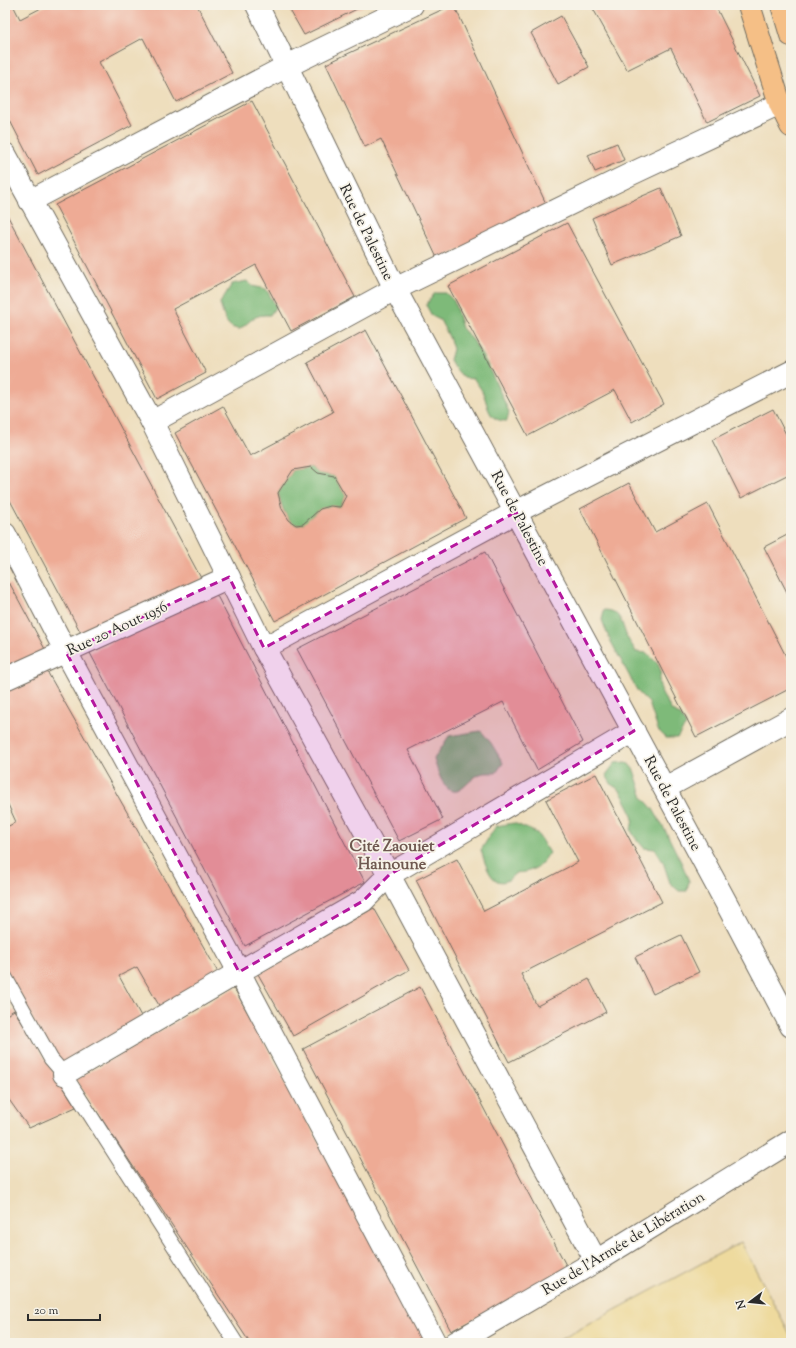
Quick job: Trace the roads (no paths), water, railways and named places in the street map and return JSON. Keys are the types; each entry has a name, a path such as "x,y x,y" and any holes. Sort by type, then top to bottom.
{"main road":[{"path":"749,5 780,104 791,126"},
{"path":"782,5 791,35"}],"street":[{"name":"Rue de Palestine","path":"257,5 395,289 665,788 791,1026"},
{"path":"30,201 287,66 412,5"},
{"path":"152,422 395,289 780,104"},
{"path":"6,160 152,422 264,648 390,876 596,1261"},
{"path":"264,648 516,512 791,372"},
{"path":"5,534 66,652 239,972 435,1343"},
{"name":"Rue 20 Aout 1956","path":"5,679 228,577"},
{"path":"665,788 791,719"},
{"path":"64,1074 364,901 390,876 634,731"},
{"name":"Rue de l'Armée de Libération","path":"455,1343 596,1261 791,1140"}],"lane":[{"path":"5,977 51,1060 64,1074 236,1343"}],"district":[{"name":"Cité Zaouiet Hainoune","path":"392,854"}]}
